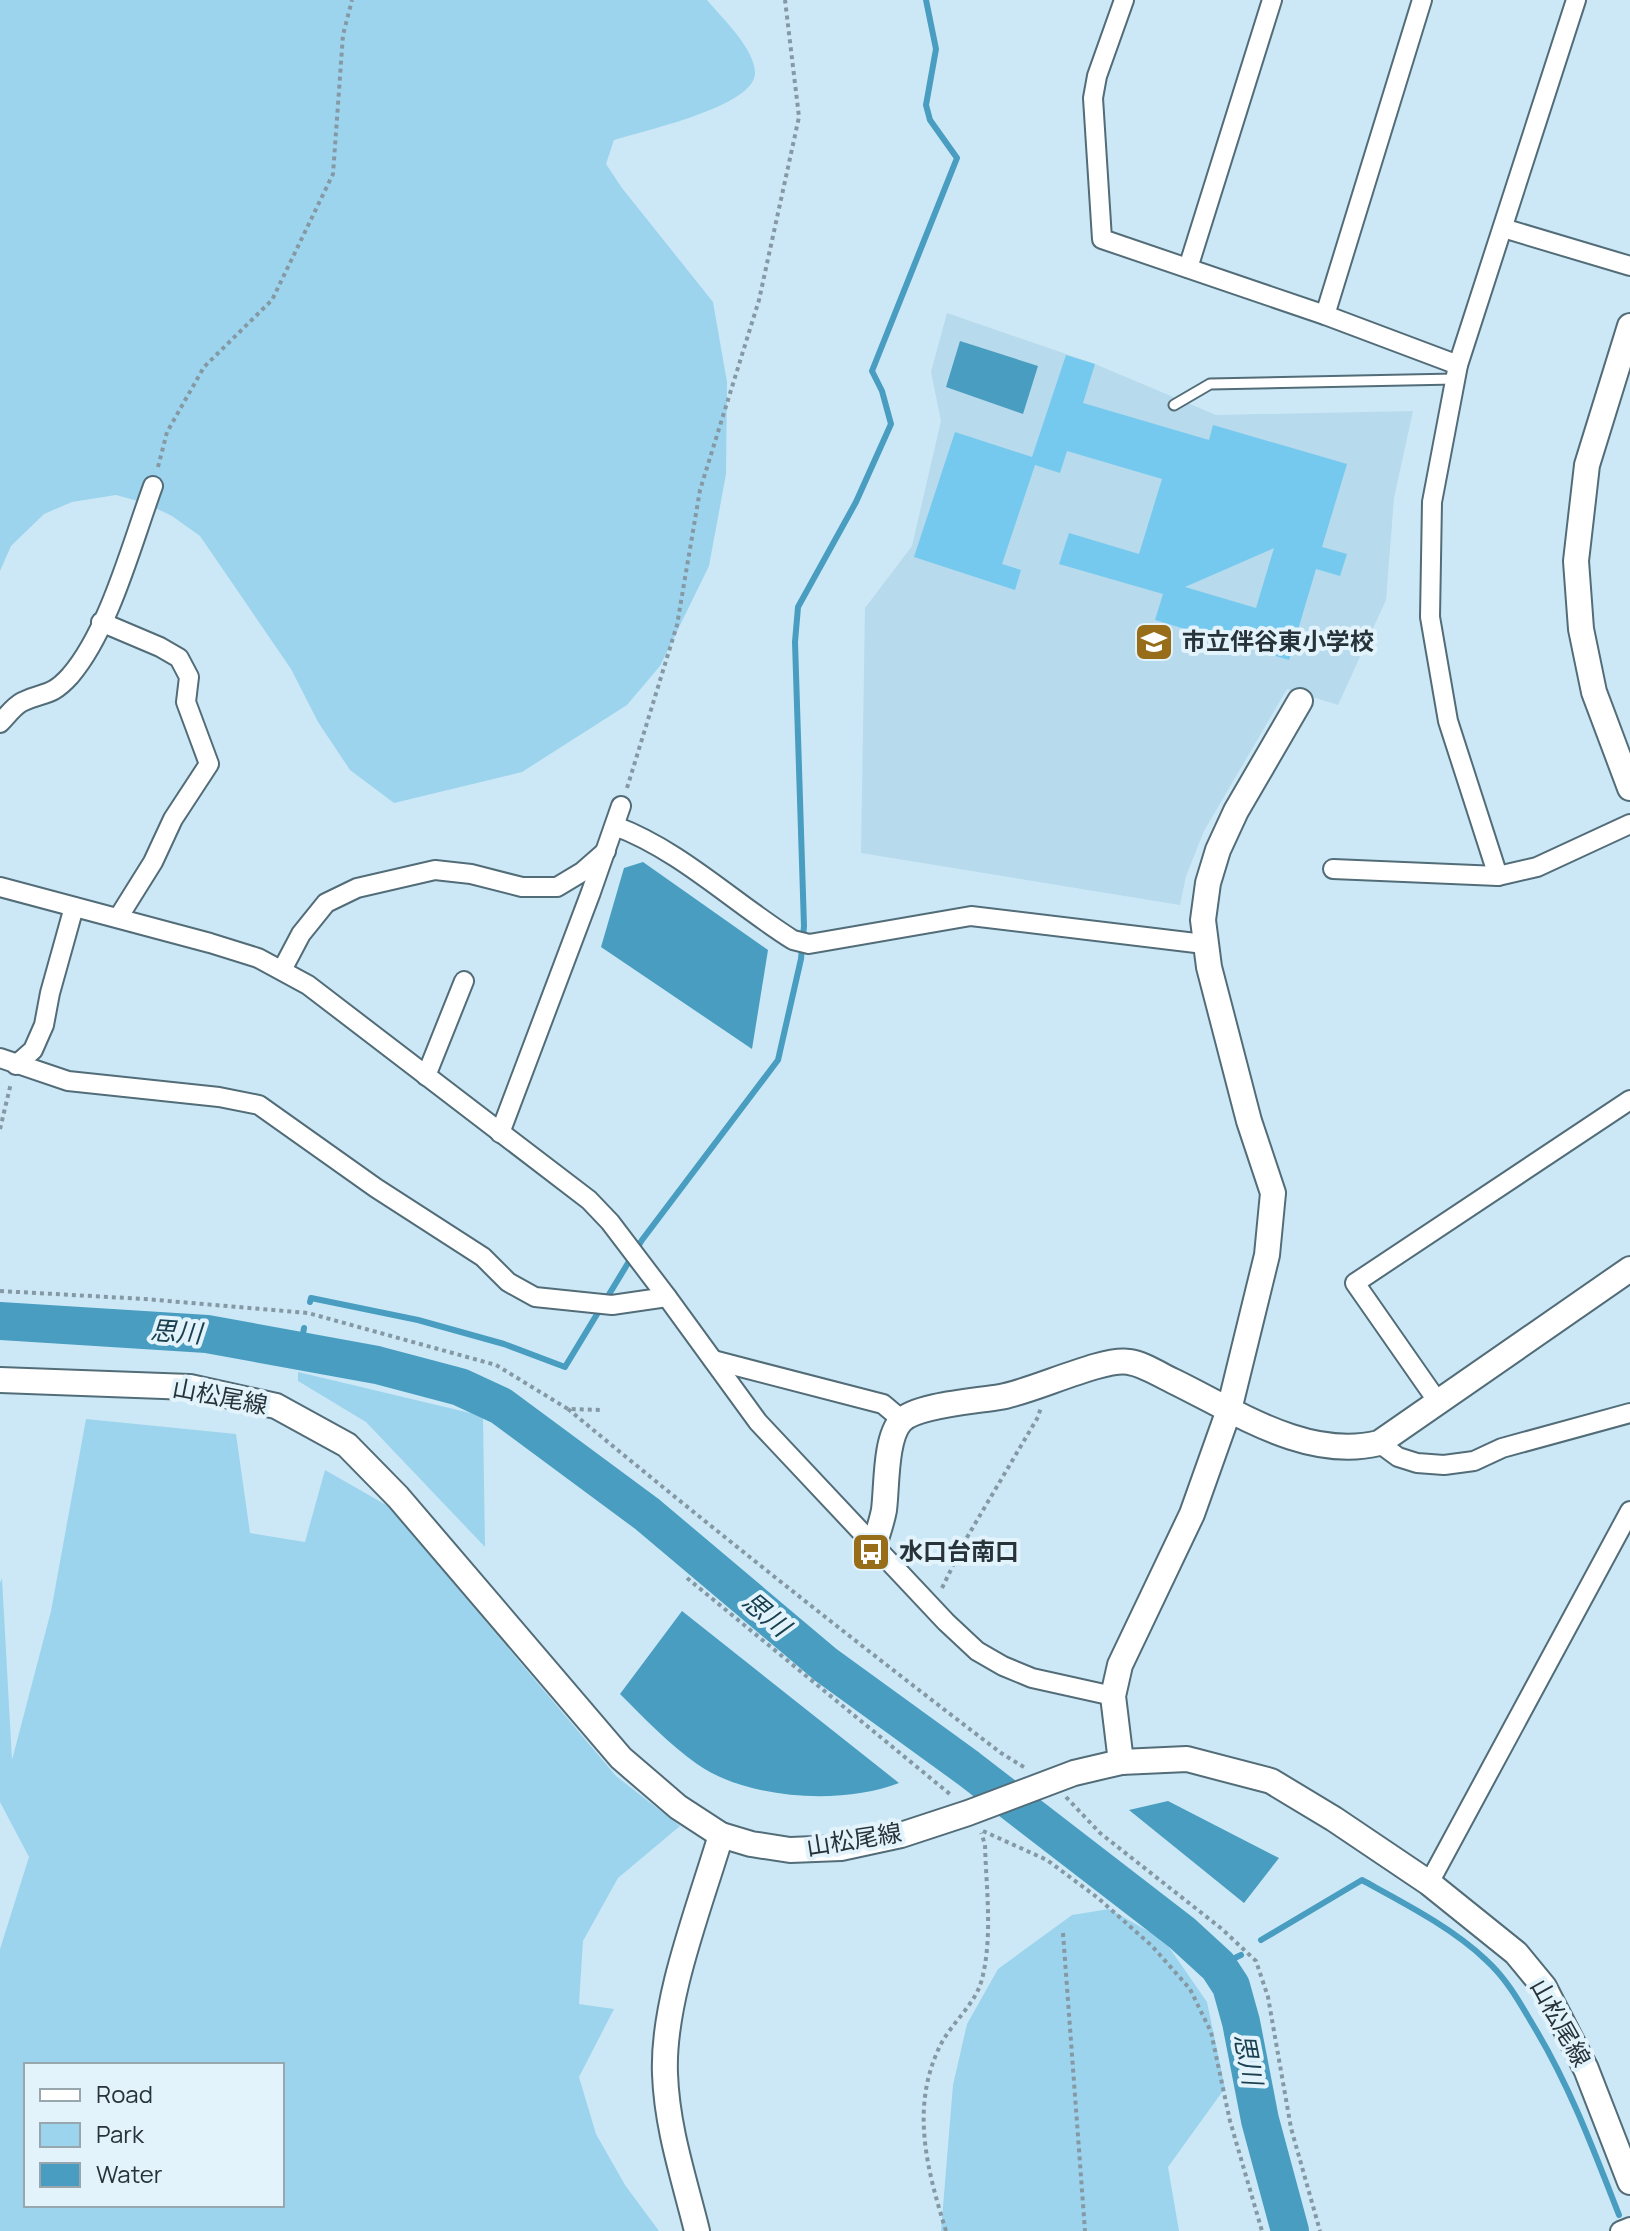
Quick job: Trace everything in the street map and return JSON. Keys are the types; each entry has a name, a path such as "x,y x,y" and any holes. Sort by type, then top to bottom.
{"street":[{"path":"1124,0 1097,76 1093,98 1102,239 1325,315 1456,372"},
{"path":"1188,268 1272,0"},
{"path":"1325,315 1422,0"},
{"path":"1498,876 1448,721 1430,617 1432,502 1456,372 1576,0"},
{"path":"1503,228 1630,266"},
{"path":"1630,326 1587,465 1576,561 1581,629 1594,692 1630,788"},
{"path":"0,723 21,702 52,693 70,676 90,648 153,486"},
{"path":"101,622 179,658 189,677 186,702 209,764 173,819 153,862 118,918"},
{"path":"1121,1762 1113,1696 1120,1665 1192,1514 1229,1410 1267,1255 1273,1193 1249,1121 1204,944 1205,902 1218,850 1236,811 1300,701"},
{"path":"500,1133 621,806"},
{"path":"1333,869 1498,876 1537,867 1630,824"},
{"path":"615,826 637,834 662,849 801,942 971,916 1204,944"},
{"path":"282,970 301,934 326,903 357,888 435,870 471,874 522,887 557,887 582,872 606,851"},
{"path":"0,887 258,958 308,985 589,1200 667,1297 758,1422 977,1651 1032,1678 1113,1696"},
{"path":"8,1061 33,1050 44,1025 74,907"},
{"path":"426,1076 464,981"},
{"path":"8,1061 68,1081 219,1097 259,1105 376,1188 483,1257 508,1282 535,1297 612,1305 667,1297"},
{"path":"1438,1402 1355,1283 1630,1100"},
{"path":"874,1545 884,1512 894,1432 902,1420 918,1412 1006,1396 1128,1361 1247,1420 1312,1441 1363,1447 1379,1443 1630,1269"},
{"path":"713,1360 883,1404 902,1420"},
{"name":"山松尾線","path":"0,1380 190,1387 276,1406 347,1445 419,1521 621,1758 678,1807 721,1835 751,1844 790,1850 841,1848 901,1835 1074,1773 1121,1762 1187,1759 1271,1781 1429,1883 1516,1953 1544,1987 1586,2069 1628,2169"},
{"path":"1379,1443 1398,1457 1417,1463 1459,1463 1630,1413"},
{"path":"1429,1883 1630,1511"},
{"path":"697,2231 674,2147 665,2071 677,1988 721,1835"},
{"path":"1620,2231 1630,2227"}],"lane":[{"path":"1174,405 1210,384 1456,372"}],"path":[{"path":"153,486 167,432 204,367 272,300 333,174 343,35 352,0"},
{"path":"621,806 677,625 700,490 759,300 799,117 785,0"},
{"path":"0,1129 8,1061"},
{"path":"0,1291 308,1313 496,1365 568,1409 849,1637 1044,1784 1100,1833 1222,1929 1256,1961 1268,1997 1291,2128 1320,2231"},
{"path":"931,1606 966,1539 1038,1417 1043,1385"},
{"path":"568,1409 600,1410"},
{"path":"687,1578 972,1812"},
{"path":"946,2231 925,2154 923,2116 927,2080 941,2044 982,1983 987,1952 985,1844 980,1830 1047,1860 1085,1888 1152,1946 1190,1989 1211,2032 1230,2121 1262,2231"},
{"path":"1063,1933 1085,2231"}],"shaded area":[{"name":"市立伴谷東小学校","path":"947,313 1095,364 1216,415 1413,411 1394,498 1386,600 1338,705 1287,689 1204,831 1186,876 1180,905 861,853 865,608 912,546 941,421 931,372"}],"green space":[{"path":"0,0 707,0 749,53 755,72 751,84 738,96 719,106 614,140 606,164 713,302 727,382 726,474 709,566 660,666 627,705 522,772 394,803 350,770 318,722 291,669 200,536 172,516 145,503 116,495 72,502 44,514 11,546 0,571"},
{"path":"298,1372 483,1416 485,1547 366,1422 298,1381"},
{"path":"86,1419 236,1434 250,1533 305,1542 325,1470 388,1506 616,1776 680,1826 618,1878 583,1941 579,2004 614,2009 579,2077 596,2134 625,2185 659,2231 0,2231 0,1949 29,1857 0,1802 2,1578 12,1760 51,1611"},
{"path":"1109,1909 1164,1940 1207,2002 1225,2088 1168,2167 1179,2231 941,2231 953,2085 967,2024 998,1969 1072,1915"}],"water":[{"path":"960,341 1038,366 1023,414 946,387"},
{"path":"643,862 768,950 752,1049 601,947 624,868"},
{"path":"682,1611 899,1783 851,1794 796,1795 742,1785 697,1764 620,1694"},
{"path":"1168,1801 1279,1858 1244,1903 1129,1810"}],"building":[{"path":"1066,355 1095,364 1083,403 1209,440 1213,425 1347,464 1322,547 1347,554 1340,576 1316,569 1289,660 1155,620 1163,594 1059,564 1069,533 1139,554 1162,479 1067,451 1060,473 1035,465 1002,564 1021,570 1015,590 914,557 955,432 1032,457","holes":["1274,548 1256,608 1185,587"]}],"waterway":[{"path":"310,1302 311,1298 418,1320 504,1344 565,1367 642,1240 778,1060 801,959 804,926 795,642 798,607 856,502 891,424 882,391 872,371 957,158 930,120 926,105 936,49 926,0"},
{"name":"思川","path":"0,1321 207,1334 377,1365 460,1387 501,1406 647,1514 826,1665 968,1768 1182,1933 1218,1966 1231,1986 1241,2022 1260,2120 1290,2231"},
{"path":"300,1351 304,1328"},
{"path":"1261,1940 1362,1880 1427,1916 1473,1948 1514,1993 1549,2052 1619,2215"},
{"path":"1218,1966 1241,1955"}],"place":[{"name":"市立伴谷東小学校","path":"1154,642"},
{"name":"水口台南口","path":"871,1552"}]}
